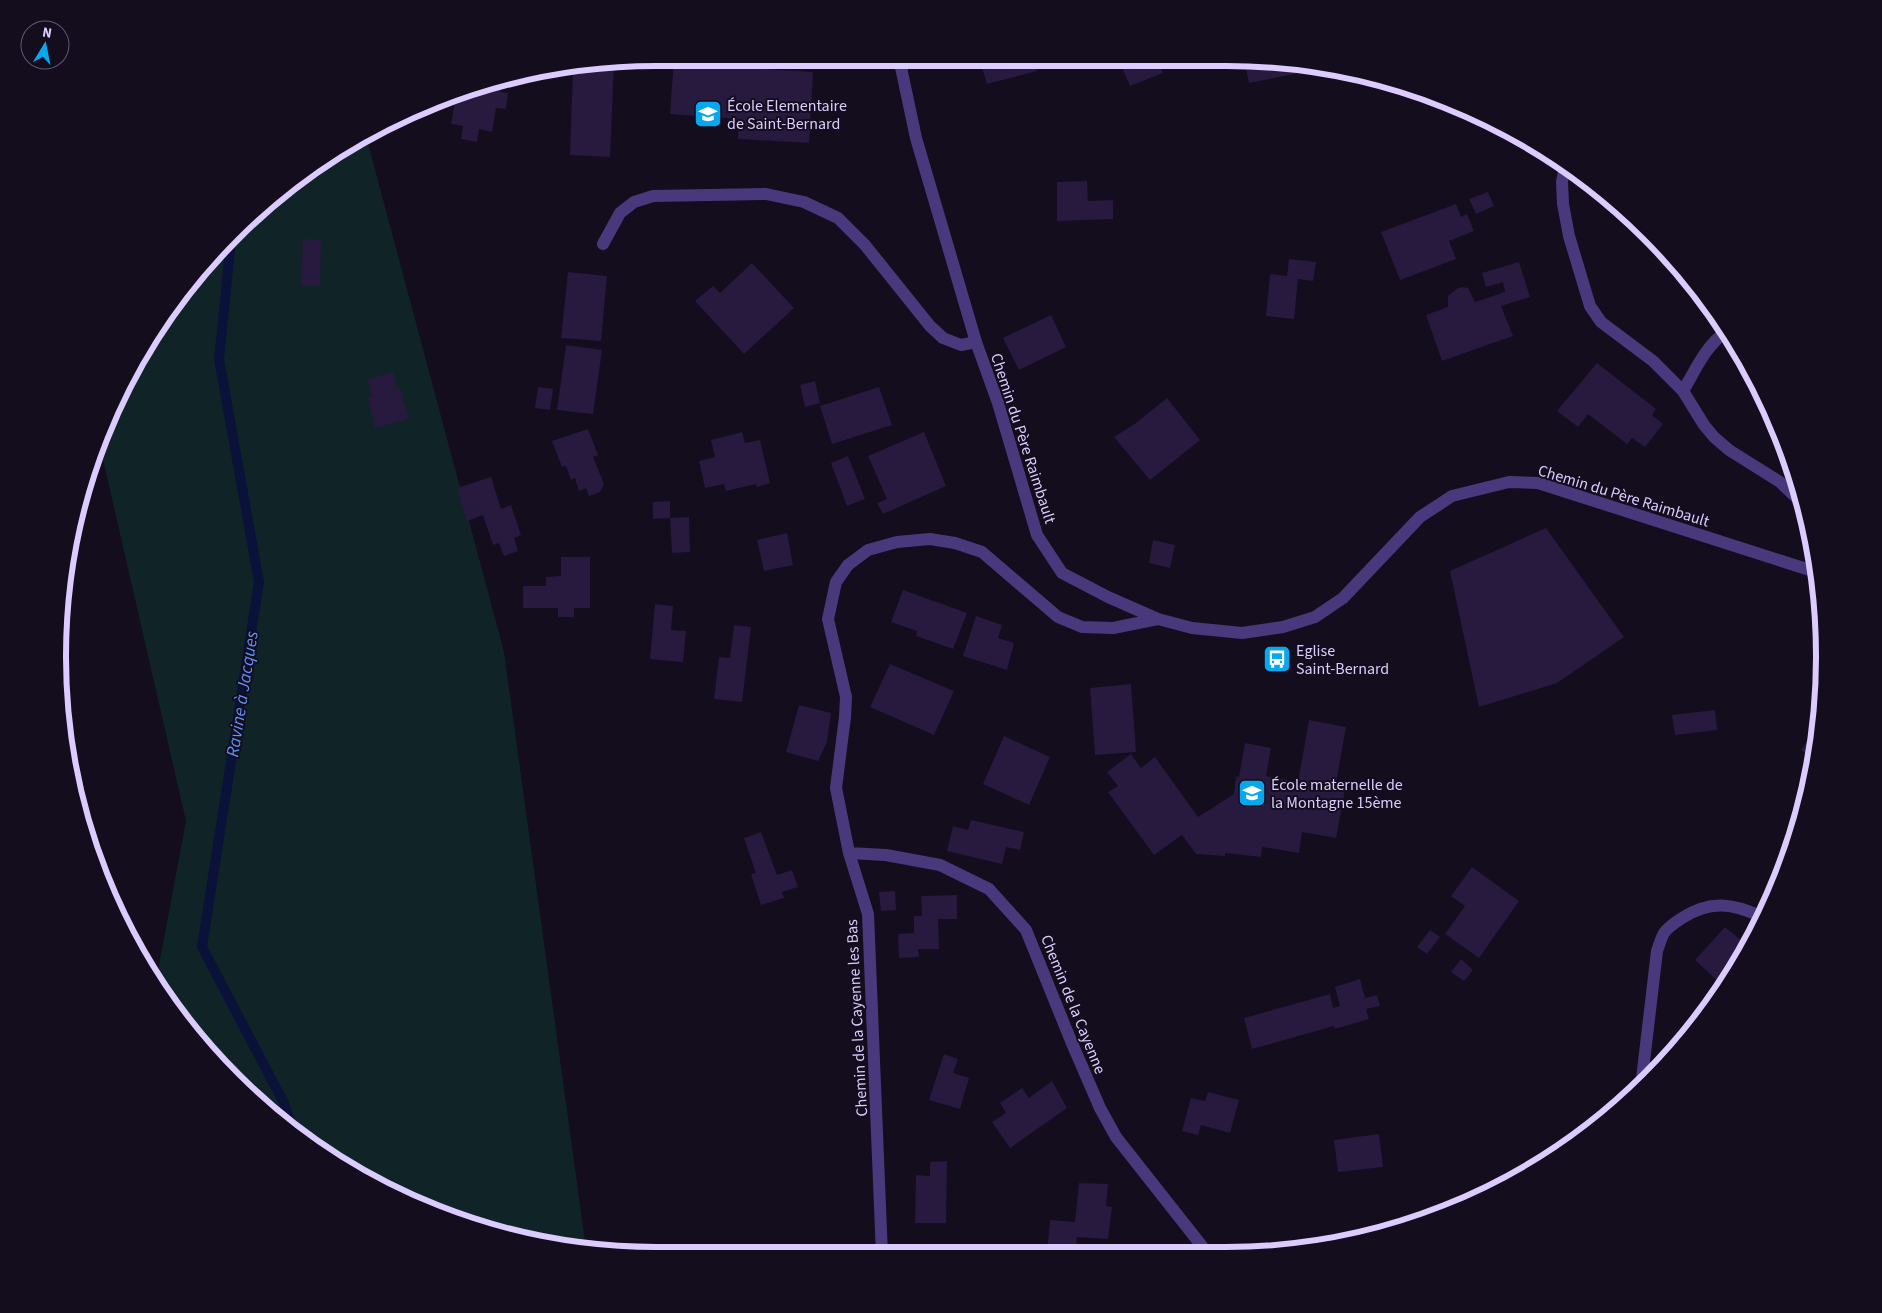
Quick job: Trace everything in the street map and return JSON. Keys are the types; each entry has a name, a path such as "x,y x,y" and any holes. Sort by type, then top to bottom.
{"street":[{"name":"Chemin du Père Raimbault","path":"900,66 916,138 976,342 998,403 1037,535 1062,573 1108,597 1158,619 1192,628 1242,632 1283,627 1314,617 1342,598 1420,517 1452,496 1509,482 1538,483 1809,570"},
{"path":"1564,173 1563,204 1569,236 1590,306 1601,322 1653,362 1683,392 1714,437 1729,450 1780,482 1793,493"},
{"path":"603,244 620,214 634,202 653,196 766,194 804,202 838,218 865,246 930,326 943,338 961,345 976,342"},
{"path":"1683,392 1715,338 1720,335"},
{"name":"Chemin de la Cayenne les Bas","path":"882,1247 868,914 849,853 836,788 846,697 828,619 836,582 848,565 868,550 897,542 930,539 955,543 982,552 1058,617 1082,627 1113,628 1158,619"},
{"name":"Chemin de la Cayenne","path":"849,853 886,855 940,865 990,889 1026,930 1100,1108 1116,1137 1202,1247"},
{"path":"1642,1074 1657,951 1664,933 1690,913 1708,906 1726,905 1745,908 1757,914"}],"green space":[{"path":"367,142 504,652 585,1242 504,1227 431,1202 395,1186 361,1168 297,1125 239,1074 188,1016 158,971 186,821 102,456 127,395 145,361 188,297 213,267 239,239 297,188"}],"building":[{"path":"673,66 763,66 763,69 813,72 809,143 738,139 739,119 670,114"},
{"path":"982,66 1035,66 1037,71 987,84"},
{"path":"1121,66 1160,66 1163,73 1130,86"},
{"path":"1246,67 1304,71 1304,72 1249,83"},
{"path":"614,68 610,157 570,155 573,72"},
{"path":"501,87 500,92 508,93 506,109 496,108 492,132 479,129 477,142 461,139 463,126 451,124 455,102"},
{"path":"1087,181 1088,201 1113,200 1113,219 1057,221 1057,182"},
{"path":"1488,192 1494,206 1476,214 1469,199"},
{"path":"1456,204 1461,217 1467,214 1474,231 1449,241 1456,259 1400,280 1381,232"},
{"path":"303,239 321,240 320,286 301,285"},
{"path":"1289,259 1316,262 1313,281 1298,279 1294,319 1266,316 1270,274 1287,276"},
{"path":"1519,262 1530,297 1501,306 1513,336 1442,361 1426,315 1448,307 1448,296 1458,288 1468,288 1475,302 1505,292 1503,282 1486,287 1482,273"},
{"path":"752,263 794,308 744,354 695,301 713,286 720,293"},
{"path":"568,272 607,276 601,341 561,338"},
{"path":"1051,315 1066,347 1019,370 1003,338"},
{"path":"566,345 602,350 593,414 557,410"},
{"path":"1597,363 1656,409 1652,415 1663,424 1645,447 1632,438 1627,444 1588,414 1578,427 1557,411"},
{"path":"393,372 409,419 375,428 368,398 372,397 367,379"},
{"path":"815,381 820,403 805,407 800,385"},
{"path":"538,387 553,389 550,410 535,408"},
{"path":"879,387 892,425 832,444 820,406"},
{"path":"1167,398 1200,440 1150,480 1114,437 1136,423"},
{"path":"588,429 598,455 593,457 604,484 600,492 589,496 586,488 579,491 575,478 571,480 566,466 562,467 552,441"},
{"path":"742,432 745,443 760,440 770,483 757,487 756,484 726,491 724,484 705,488 699,461 715,457 711,440"},
{"path":"924,432 946,486 883,514 877,503 887,499 868,456"},
{"path":"848,456 865,499 847,506 831,463"},
{"path":"491,477 501,509 511,505 521,535 514,538 518,551 504,556 499,543 493,545 483,515 467,521 457,488"},
{"path":"670,501 670,518 653,519 653,502"},
{"path":"689,517 690,552 672,553 670,518"},
{"path":"1546,528 1624,637 1557,683 1479,707 1450,571"},
{"path":"787,533 793,565 764,571 757,540"},
{"path":"1153,540 1175,545 1170,568 1149,563"},
{"path":"561,557 590,557 590,608 574,608 574,617 558,617 558,608 523,608 523,586 546,586 546,577 561,576"},
{"path":"903,590 967,613 953,649 916,636 917,631 891,622"},
{"path":"655,604 673,606 671,630 686,631 683,662 650,659"},
{"path":"976,616 1002,625 998,638 1014,643 1007,670 963,656"},
{"path":"734,625 751,627 742,702 714,699 719,657 730,658"},
{"path":"890,664 954,691 934,735 870,707"},
{"path":"1131,684 1136,752 1095,755 1090,688"},
{"path":"799,705 831,713 827,742 818,761 786,752"},
{"path":"1715,710 1717,730 1675,735 1672,715"},
{"path":"1309,720 1346,727 1336,783 1346,784 1336,838 1302,832 1299,853 1262,847 1261,857 1225,853 1225,856 1196,854 1182,835 1154,855 1108,792 1118,786 1107,772 1131,754 1141,768 1155,757 1198,817 1234,794 1236,776 1239,777 1245,743 1271,748 1266,776 1298,782"},
{"path":"1004,736 1050,757 1029,805 983,784"},
{"path":"1811,736 1807,754 1801,750"},
{"path":"971,820 1024,832 1020,850 1006,847 1002,864 947,851 953,826 968,830"},
{"path":"761,832 777,875 792,870 798,887 782,892 784,898 761,905 751,874 756,873 744,838"},
{"path":"1472,867 1519,901 1479,958 1445,934 1465,906 1451,896"},
{"path":"895,891 896,910 881,911 879,892"},
{"path":"957,895 957,919 938,919 939,949 918,949 919,957 899,958 898,934 914,933 914,916 922,916 921,896"},
{"path":"1725,927 1743,941 1718,981 1695,960"},
{"path":"1430,930 1440,937 1427,954 1417,947"},
{"path":"1461,959 1473,970 1464,981 1451,972"},
{"path":"1360,979 1365,998 1377,995 1380,1006 1366,1009 1369,1019 1335,1029 1334,1026 1252,1049 1244,1018 1330,994 1333,1008 1340,1006 1335,987"},
{"path":"944,1054 958,1059 953,1073 969,1078 960,1109 929,1100"},
{"path":"1052,1081 1067,1108 1010,1148 992,1122 1006,1113 1000,1103 1022,1088 1029,1098"},
{"path":"1208,1092 1239,1100 1230,1133 1201,1125 1198,1135 1182,1131 1191,1098 1205,1101"},
{"path":"1379,1134 1383,1167 1338,1172 1334,1140"},
{"path":"947,1161 946,1223 915,1223 916,1175 930,1176 930,1162"},
{"path":"1079,1183 1108,1184 1106,1206 1112,1207 1108,1239 1077,1237 1076,1247 1048,1247 1050,1220 1075,1222"}],"waterway":[{"name":"Ravine à Jacques","path":"230,249 219,359 259,582 202,947 284,1103 289,1118"}],"place":[{"name":"École Elementaire de Saint-Bernard","path":"708,114"},
{"name":"Eglise Saint-Bernard","path":"1277,659"},
{"name":"École maternelle de la Montagne 15ème","path":"1252,793"}]}
